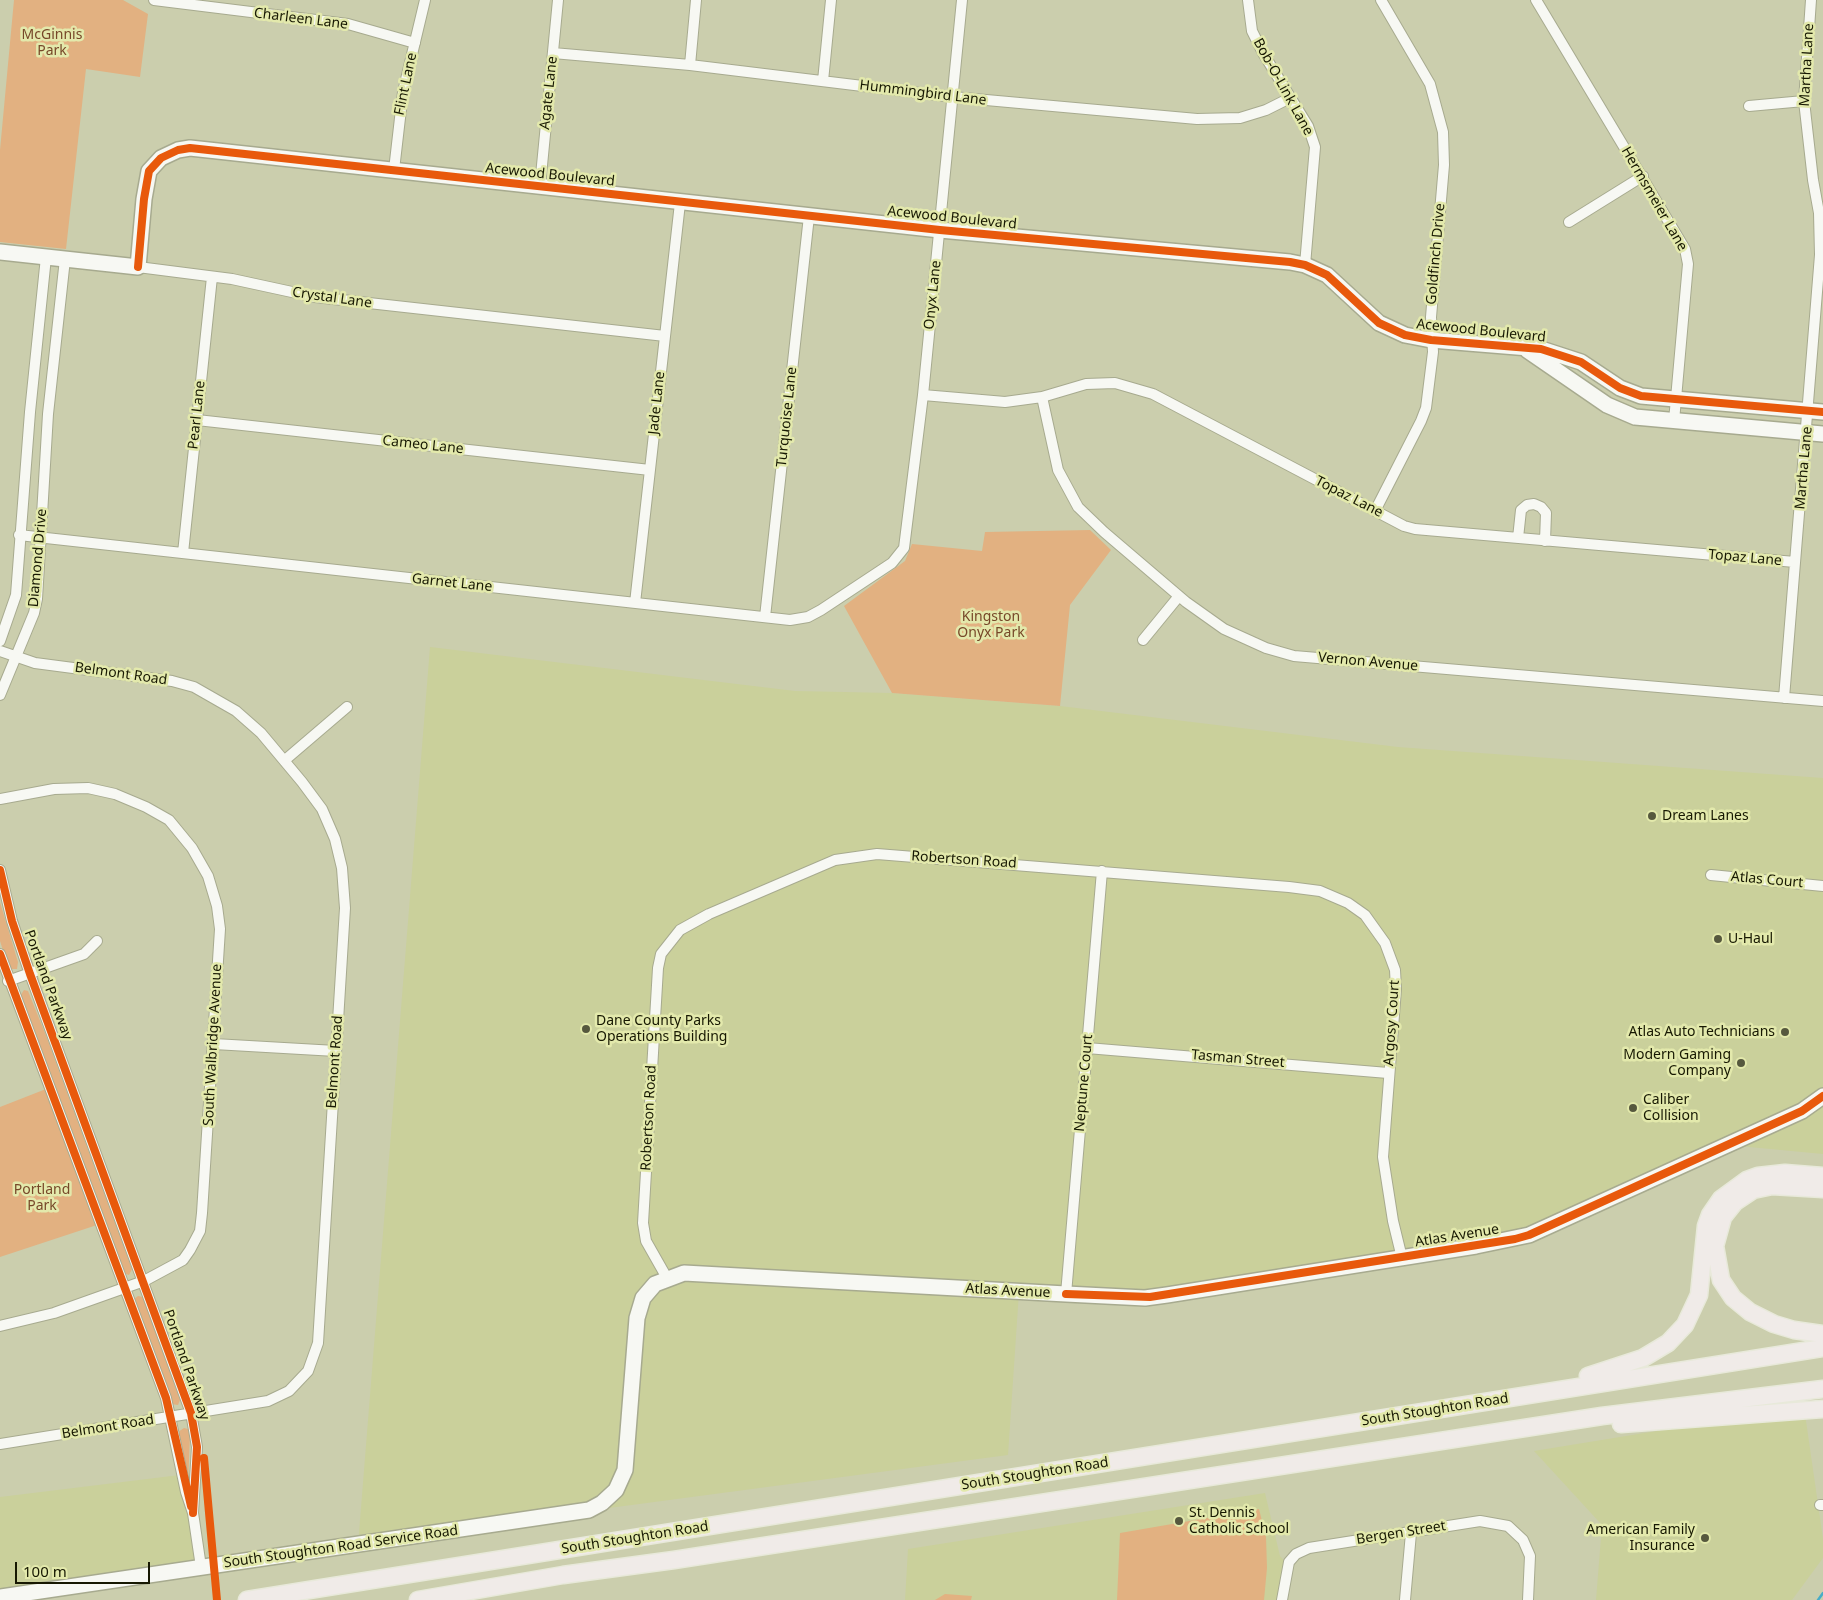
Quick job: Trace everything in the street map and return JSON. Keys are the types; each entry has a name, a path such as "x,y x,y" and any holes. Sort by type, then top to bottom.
{"main road":[{"path":"1286,1433 1601,1374 1642,1358 1668,1343 1691,1315 1700,1290 1702,1251 1706,1226 1710,1214 1721,1199 1747,1180 1758,1176 1785,1174 1823,1176"},
{"path":"1823,1189 1772,1186 1753,1190 1735,1202 1723,1217 1715,1246 1721,1280 1733,1298 1750,1312 1774,1324 1794,1330 1823,1334"},
{"name":"South Stoughton Road","path":"247,1600 1823,1348"},
{"name":"South Stoughton Road","path":"419,1600 563,1575 1602,1416 1823,1389"},
{"path":"1487,1434 1823,1409"},
{"path":"637,1538 642,1564"}],"street":[{"name":"Charleen Lane","path":"154,0 348,24 415,44"},
{"name":"Flint Lane","path":"394,170 403,92 425,0"},
{"name":"Agate Lane","path":"540,186 558,0"},
{"path":"690,65 696,0"},
{"path":"823,81 831,0"},
{"name":"Onyx Lane","path":"874,576 892,563 904,548 923,395 962,0"},
{"name":"Bob-O-Link Lane","path":"1248,0 1252,31 1311,133 1315,147 1305,265"},
{"name":"Goldfinch Drive","path":"1375,511 1423,414 1429,389 1433,352 1431,316 1444,165 1442,132 1430,84 1381,0"},
{"name":"Hermsmeier Lane","path":"1536,0 1685,249 1688,264 1674,421"},
{"name":"Martha Lane","path":"1784,698 1807,433 1816,412 1820,255 1819,212 1813,180 1804,101 1811,0"},
{"name":"Hummingbird Lane","path":"553,53 690,65 953,97 1222,120 1240,118 1266,110 1290,98"},
{"path":"1749,106 1804,101"},
{"name":"Acewood Boulevard","path":"138,268 144,199 150,171 161,158 178,150 190,148 680,203 1305,265 1327,275 1379,323 1405,335 1431,340 1541,349 1581,362 1631,394 1676,400 1816,412"},
{"path":"1569,222 1643,176"},
{"name":"Jade Lane","path":"635,602 680,203"},
{"name":"Turquoise Lane","path":"765,617 809,216"},
{"name":"Crystal Lane","path":"0,252 232,279 315,297 665,336"},
{"name":"Diamond Drive","path":"0,641 16,595 19,536 30,412 46,257"},
{"name":"Diamond Drive","path":"0,695 35,606 48,414 65,259"},
{"name":"Pearl Lane","path":"183,552 212,277"},
{"name":"Acewood Boulevard","path":"1524,348 1608,406 1635,417 1823,434"},
{"name":"Topaz Lane","path":"923,395 987,402 1042,397 1086,384 1115,383 1152,394 1375,511 1415,529 1795,562"},
{"name":"Vernon Avenue","path":"1042,397 1058,470 1078,507 1104,532 1179,596 1224,629 1266,648 1294,656 1823,701"},
{"path":"30,412 48,414"},
{"name":"Cameo Lane","path":"197,420 650,470"},
{"path":"1518,538 1521,510 1527,505 1534,504 1541,507 1546,513 1545,541"},
{"name":"Garnet Lane","path":"19,536 183,552 790,620 808,616 874,576"},
{"path":"1143,640 1179,596"},
{"name":"Belmont Road","path":"0,651 16,658 52,666 146,676 194,688 236,711 261,733 285,760 322,809 335,840 342,868 345,908 318,1343 313,1362 295,1386 276,1398 0,1444"},
{"path":"285,760 347,707"},
{"name":"South Walbridge Avenue","path":"0,799 54,789 88,788 115,794 146,807 168,820 192,848 208,876 217,906 220,929 214,1044 200,1230 183,1260 144,1281 54,1313 0,1326"},
{"name":"Robertson Road","path":"667,1278 646,1241 643,1222 658,968 664,948 680,930 709,914 835,860 860,855 948,858 1102,871"},
{"name":"Portland Parkway","path":"0,870 12,921 30,974 191,1413 197,1447 193,1513"},
{"name":"Neptune Court","path":"1066,1294 1102,871"},
{"name":"Argosy Court","path":"1102,871 1320,891 1348,903 1365,915 1376,929 1385,943 1395,970 1396,989 1382,1157 1393,1221 1402,1258"},
{"name":"Atlas Court","path":"1711,875 1823,886"},
{"path":"8,980 84,954 97,940"},
{"name":"Portland Parkway","path":"0,954 8,980 125,1289 171,1417 186,1492 193,1513 201,1567"},
{"path":"214,1044 336,1051"},
{"name":"Tasman Street","path":"1087,1048 1388,1073"},
{"name":"Atlas Avenue","path":"667,1278 684,1273 699,1272 1066,1294 1150,1297 1402,1258 1529,1235 1802,1111 1823,1096"},
{"name":"South Stoughton Road Service Road","path":"0,1597 579,1512 602,1503 616,1490 625,1470 637,1318 643,1298 655,1284 667,1278"},
{"name":"Bergen Street","path":"1282,1600 1288,1565 1296,1554 1309,1548 1480,1521 1502,1524 1519,1534 1530,1556 1528,1600"},
{"path":"1405,1600 1411,1533"}],"shaded area":[{"path":"430,647 795,691 892,693 1060,706 1398,747 1823,778 1823,1154 1728,1145 1529,1235 1150,1297 1019,1292 1008,1455 579,1512 358,1545"},
{"path":"1804,1407 1823,1539 1823,1558 1792,1600 1596,1600 1602,1525 1534,1451"},
{"path":"188,1474 201,1567 0,1597 0,1497"},
{"name":"St. Dennis Catholic School","path":"1265,1493 1280,1556 1288,1565 1282,1600 905,1600 908,1549"}],"green space":[{"name":"McGinnis Park","path":"14,0 123,0 148,14 140,77 86,69 66,249 0,242 0,150"},
{"name":"Kingston Onyx Park","path":"1090,530 1111,550 1070,605 1060,706 892,693 844,606 905,561 912,544 982,551 985,532"},
{"path":"0,902 18,962 17,969 10,969 8,966 0,941"},
{"path":"24,990 28,991 47,1038 132,1269 129,1275 123,1273 20,996"},
{"name":"Portland Park","path":"46,1089 97,1225 0,1257 0,1107"},
{"path":"138,1296 143,1297 180,1400 178,1405 171,1404 134,1299"},
{"path":"184,1428 188,1429 190,1436 188,1484 178,1432"},
{"path":"1259,1509 1266,1537 1267,1568 1264,1600 1117,1600 1120,1533"},
{"path":"945,1594 972,1596 971,1600 935,1600"}],"waterway":[{"path":"1818,1600 1823,1593"}],"cycle path":[{"path":"138,267 144,199 149,171 161,158 178,150 190,148 940,230 1290,262 1305,265 1327,275 1379,323 1405,335 1431,340 1541,349 1581,362 1620,388 1641,396 1823,412"},
{"path":"0,870 12,921 30,974 191,1413 197,1447 193,1513"},
{"path":"0,954 166,1398 191,1506"},
{"path":"1066,1294 1150,1297 1515,1239 1529,1235 1802,1111 1823,1096"},
{"path":"204,1458 217,1600"}],"place":[{"name":"Dream Lanes","path":"1652,816"},
{"name":"U-Haul","path":"1718,939"},
{"name":"Dane County Parks Operations Building","path":"586,1029"},
{"name":"Atlas Auto Technicians","path":"1785,1032"},
{"name":"Modern Gaming Company","path":"1741,1063"},
{"name":"Caliber Collision","path":"1633,1108"},
{"name":"St. Dennis Catholic School","path":"1179,1521"},
{"name":"American Family Insurance","path":"1705,1538"}]}
